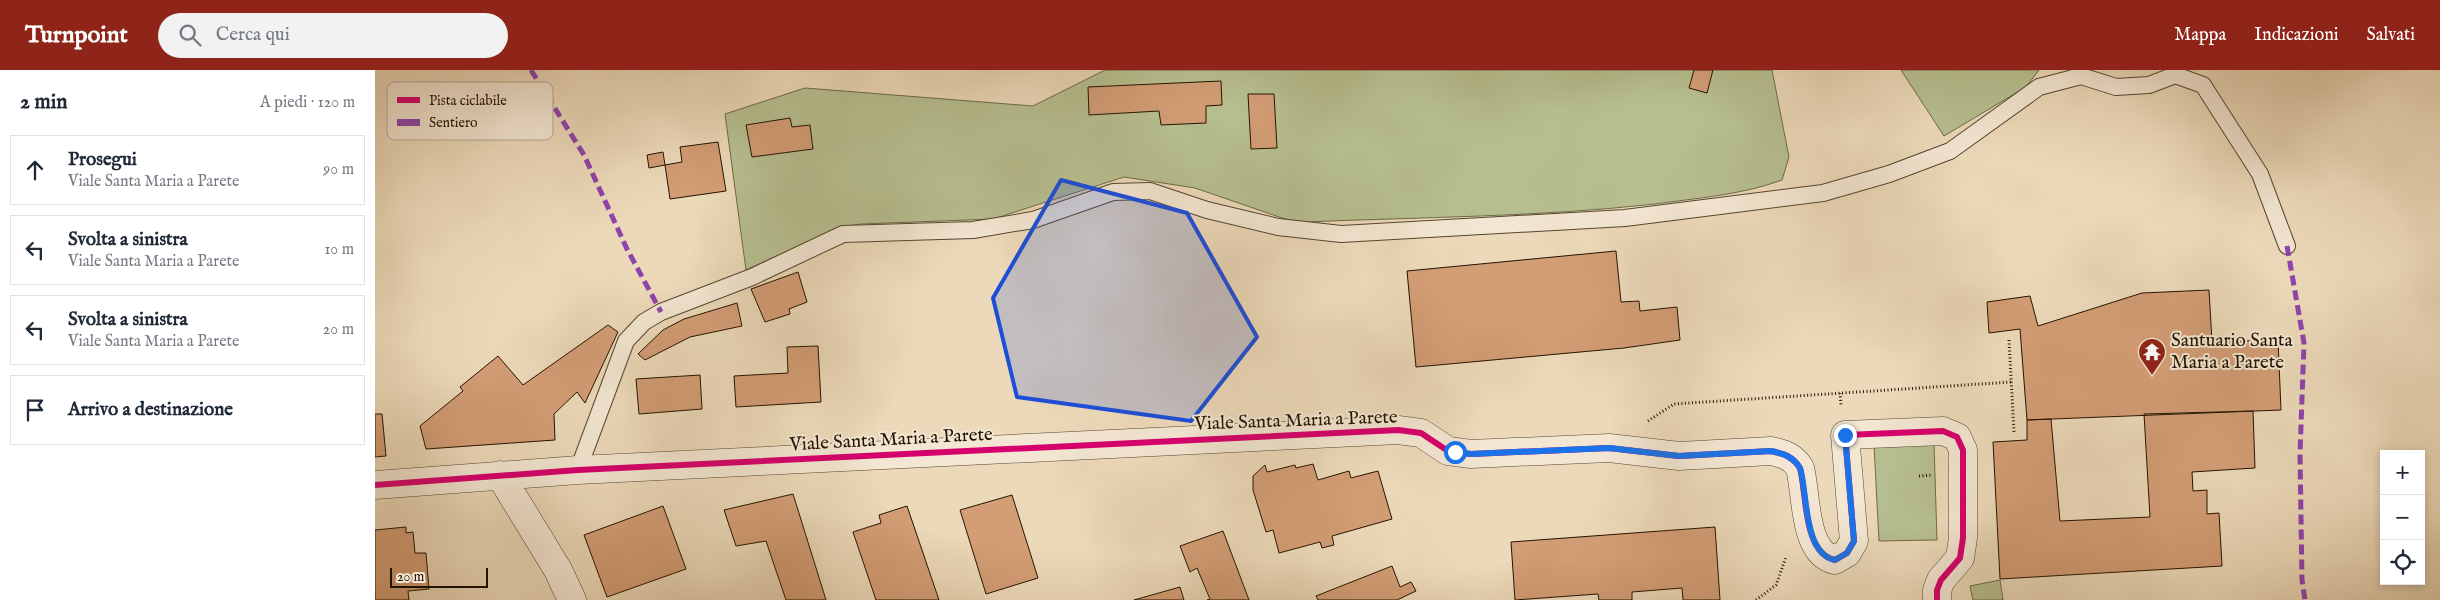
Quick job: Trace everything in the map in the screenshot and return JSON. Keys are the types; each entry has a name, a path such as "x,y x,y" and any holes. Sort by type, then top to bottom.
{"street":[{"name":"Viale Santa Maria a Parete","path":"375,485 578,470 1398,430 1421,433 1448,450 1471,454 1609,448 1679,456 1771,451 1794,459 1800,468 1812,540 1820,554 1835,560 1847,553 1854,541 1845,435 1943,431 1957,438 1963,450 1963,538 1960,558 1941,580 1937,590 1937,600"},
{"path":"499,475 558,570 571,600"}],"lane":[{"path":"578,470 626,341 644,322 661,312 752,277 843,234 973,230 1033,220 1113,192 1150,191 1207,210 1278,227 1341,234 1625,218 1823,193 1889,174 1951,151 2039,87 2081,76 2116,87 2149,85 2175,75 2203,85 2260,174 2287,246"}],"path":[{"path":"2009,340 2014,432"},
{"path":"1674,404 2011,382"}],"highlighted area":[{"path":"1061,180 1187,213 1257,337 1191,421 1017,397 993,298"}],"green space":[{"path":"1105,70 1772,70 1789,157 1782,180 1735,193 1703,198 1568,212 1305,222 1285,219 1195,188 1124,177 993,219 861,224 840,227 746,270 725,114 805,88 1033,106"},
{"path":"1901,70 2039,70 2026,87 1944,136"},
{"path":"1934,443 1937,540 1879,541 1874,445"},
{"path":"2000,580 2003,600 1973,600 1970,586"}],"building":[{"path":"1694,70 1713,70 1707,93 1689,88"},
{"path":"1221,81 1222,105 1206,106 1206,123 1161,125 1159,111 1089,115 1088,87"},
{"path":"1248,94 1274,94 1277,148 1251,149"},
{"path":"790,118 792,127 810,125 813,149 752,157 746,125"},
{"path":"718,142 726,191 670,199 665,165 682,162 680,147"},
{"path":"663,152 665,165 649,168 647,155"},
{"path":"1616,251 1621,302 1639,301 1640,311 1677,307 1680,340 1624,348 1416,367 1407,271"},
{"path":"798,272 807,302 789,309 790,314 765,322 751,289"},
{"name":"Santuario Santa Maria a Parete","path":"2209,290 2212,342 2278,340 2281,410 2027,420 2020,329 1989,333 1987,302 2030,296 2038,326 2142,293"},
{"path":"737,303 742,326 690,337 645,360 638,354 663,330 684,319"},
{"path":"608,325 618,332 585,403 577,392 554,414 555,440 426,449 420,426 463,391 460,387 498,356 523,385"},
{"path":"818,346 821,402 736,407 734,376 788,373 787,347"},
{"path":"700,375 702,409 639,414 636,379"},
{"path":"2253,411 2255,468 2192,472 2193,491 2207,490 2207,514 2219,513 2222,566 2000,579 1993,442 2027,440 2027,420 2051,419 2060,521 2150,517 2144,414"},
{"path":"375,414 382,414 386,456 375,457"},
{"path":"1313,464 1318,480 1349,471 1351,478 1378,471 1392,519 1332,536 1334,545 1322,548 1320,542 1279,553 1273,530 1266,532 1253,490 1253,476 1265,465 1267,472 1295,465 1296,468"},
{"path":"793,494 826,600 786,600 766,541 736,546 724,510"},
{"path":"1012,495 1038,578 986,594 960,510"},
{"path":"663,506 686,569 607,597 584,535"},
{"path":"907,506 939,600 876,600 853,532 881,523 879,515"},
{"path":"406,527 406,533 413,532 415,553 426,553 429,589 408,591 409,600 375,600 375,530"},
{"path":"1715,527 1720,600 1683,600 1682,588 1632,592 1632,600 1599,600 1598,594 1515,600 1511,542"},
{"path":"1223,531 1249,600 1207,600 1210,599 1197,568 1190,572 1180,546"},
{"path":"1392,566 1400,587 1411,582 1416,591 1397,600 1318,600 1316,596"},
{"path":"1180,587 1184,600 1134,600"}],"marked path":[{"path":"531,70 538,82"},
{"path":"553,105 584,155 627,249 661,312"},
{"path":"2287,246 2304,343 2300,454 2302,580 2305,600"}],"cycle path":[{"path":"375,485 578,470 1398,430 1421,433 1448,451 1471,454 1609,448 1679,456 1771,451 1780,453 1788,456 1800,468 1808,522 1812,535 1817,546 1825,555 1835,560 1847,553 1854,541 1845,435 1943,431 1957,437 1963,450 1963,538 1960,558 1941,580 1937,590 1937,600"}],"place":[{"name":"Santuario Santa Maria a Parete","path":"2152,376"}],"route":[{"path":"1455,452 1471,454 1609,448 1679,456 1771,451 1784,454 1794,459 1800,468 1812,540 1820,554 1827,559 1835,560 1847,553 1854,541 1845,435"}]}
